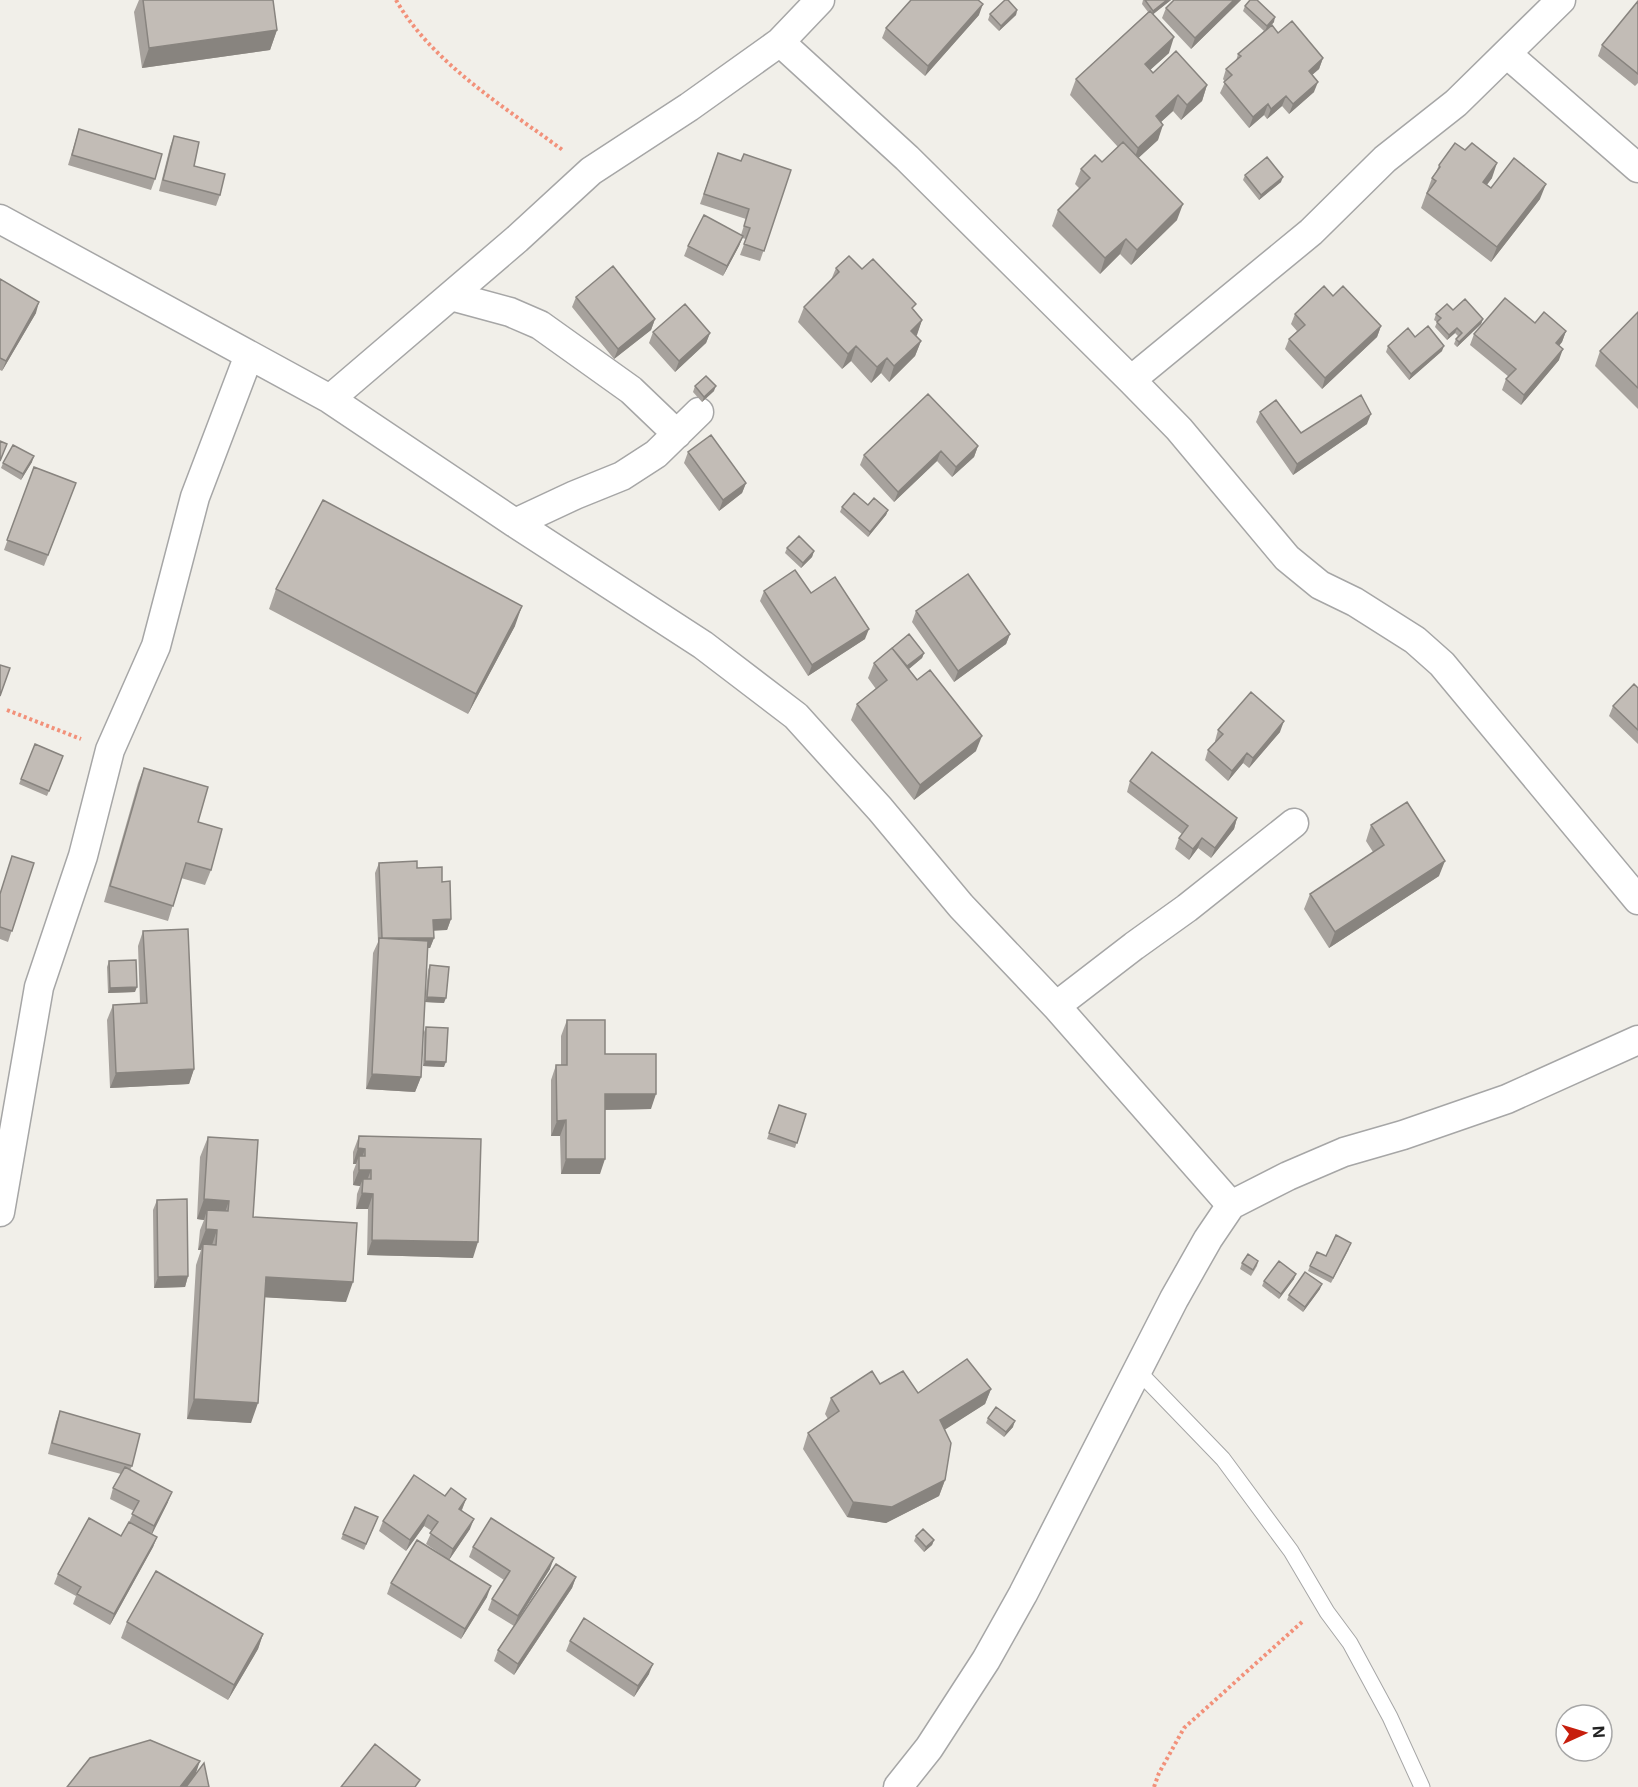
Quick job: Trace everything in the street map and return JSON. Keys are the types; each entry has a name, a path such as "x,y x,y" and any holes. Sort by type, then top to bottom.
{"street":[{"path":"330,399 452,296 591,171 689,107 780,42 820,0"},
{"path":"1131,380 1311,232 1385,159 1456,103 1561,0"},
{"path":"780,42 907,158 1131,380 1179,429 1287,558 1320,585 1355,602 1415,640 1442,664 1638,900"},
{"path":"1507,54 1638,168"},
{"path":"0,219 330,399 703,645 796,716 880,809 961,906 1056,1006 1231,1205"},
{"path":"452,296 510,312 540,325 631,390 677,434"},
{"path":"0,1212 39,987 83,856 110,750 156,646 195,496 249,355"},
{"path":"515,523 622,476 656,454 699,412"},
{"path":"1056,1006 1187,908 1293,823"},
{"path":"898,1787 929,1748 986,1660 1023,1594 1191,1269 1231,1205 1288,1176 1344,1152 1507,1099 1638,1040"}],"lane":[{"path":"1139,1372 1223,1459 1291,1551 1350,1642 1390,1717 1422,1787"}],"path":[{"path":"396,0 418,32 452,66 591,171"},
{"path":"7,710 110,750"},
{"path":"1154,1787 1158,1773 1184,1728 1322,1602"}],"building":[{"path":"143,0 273,0 277,30 149,48"},
{"path":"911,0 978,0 983,4 928,66 886,28"},
{"path":"1005,0 1008,0 1017,10 1001,26 990,14"},
{"path":"1145,0 1167,0 1153,11"},
{"path":"1174,0 1234,0 1195,38 1166,8"},
{"path":"1250,0 1257,0 1275,17 1267,26 1245,6"},
{"path":"1638,1 1638,74 1602,45"},
{"path":"1150,11 1174,37 1145,64 1153,73 1176,51 1207,85 1187,105 1178,95 1156,116 1163,125 1138,148 1076,79"},
{"path":"1292,21 1323,58 1309,71 1318,82 1293,104 1286,96 1271,109 1268,104 1253,117 1224,82 1232,75 1226,69 1241,56 1238,54 1272,25 1278,33"},
{"path":"79,129 162,154 155,179 72,155"},
{"path":"174,136 199,142 194,166 225,174 220,195 163,180"},
{"path":"1123,142 1183,204 1137,250 1126,239 1105,258 1058,210 1090,178 1081,169 1095,155 1102,162"},
{"path":"1455,143 1465,150 1472,143 1497,163 1483,182 1491,188 1514,158 1546,184 1497,247 1427,193 1436,181 1432,178 1440,167 1439,165"},
{"path":"718,153 741,161 744,154 791,170 764,251 744,244 750,228 744,226 749,209 704,194"},
{"path":"1267,157 1283,177 1261,195 1245,175"},
{"path":"704,215 743,236 727,266 688,246"},
{"path":"849,256 862,269 873,259 916,304 912,308 922,320 911,331 921,341 894,366 887,358 877,367 856,346 848,354 804,307 839,272 836,268"},
{"path":"613,266 655,319 618,349 576,297"},
{"path":"0,279 39,302 6,361 0,358"},
{"path":"1324,286 1333,296 1343,286 1381,326 1325,378 1289,339 1305,325 1295,314"},
{"path":"1505,298 1535,323 1544,312 1566,331 1556,343 1563,349 1524,395 1506,379 1516,369 1474,334"},
{"path":"1465,299 1483,319 1459,342 1456,339 1462,333 1457,328 1449,335 1437,322 1441,318 1436,314 1447,304 1453,310"},
{"path":"685,304 710,333 679,361 653,332"},
{"path":"1638,312 1638,388 1600,351"},
{"path":"1428,326 1444,346 1411,374 1388,346 1408,328 1415,337"},
{"path":"706,376 716,386 704,397 695,386"},
{"path":"928,394 978,446 956,467 941,451 898,492 864,455"},
{"path":"1361,395 1371,414 1297,464 1260,412 1276,400 1301,433"},
{"path":"711,435 746,483 723,500 688,452"},
{"path":"0,441 7,444 0,461"},
{"path":"13,445 34,456 23,474 3,463"},
{"path":"34,467 76,483 48,555 7,540"},
{"path":"854,493 868,505 874,498 888,510 870,532 842,507"},
{"path":"323,500 522,606 476,694 276,589"},
{"path":"799,536 814,551 803,563 787,548"},
{"path":"795,570 811,593 835,577 869,629 812,665 764,591"},
{"path":"968,574 1010,634 958,671 916,611"},
{"path":"909,634 924,653 907,666 892,648"},
{"path":"892,648 917,680 930,670 982,736 920,785 857,704 887,680 874,663"},
{"path":"0,665 10,668 0,696"},
{"path":"1634,684 1638,688 1638,730 1613,706"},
{"path":"1251,692 1284,721 1253,758 1247,753 1232,771 1208,750 1223,734 1218,730"},
{"path":"35,744 63,756 49,791 21,779"},
{"path":"1152,752 1237,818 1215,848 1202,838 1193,849 1179,838 1188,826 1130,781"},
{"path":"144,768 208,787 198,822 222,829 211,870 186,863 173,906 110,886"},
{"path":"1407,802 1445,861 1335,932 1310,894 1384,845 1371,825"},
{"path":"12,856 34,863 12,931 0,927 0,894"},
{"path":"417,861 417,868 442,867 442,882 450,881 451,919 433,920 434,938 382,938 379,863"},
{"path":"188,929 194,1069 116,1073 113,1005 147,1003 143,931"},
{"path":"379,938 428,941 421,1077 372,1074"},
{"path":"136,960 137,987 110,988 109,961"},
{"path":"430,965 449,967 446,998 427,997"},
{"path":"567,1020 605,1020 605,1054 656,1054 656,1094 605,1094 605,1159 566,1159 566,1120 557,1121 556,1065 567,1065"},
{"path":"426,1027 448,1028 446,1062 425,1061"},
{"path":"779,1105 806,1114 797,1143 769,1133"},
{"path":"359,1136 481,1139 478,1242 372,1240 373,1194 362,1193 363,1179 371,1179 371,1170 359,1170 359,1156 365,1156 365,1149 358,1148"},
{"path":"208,1137 258,1140 253,1217 357,1223 353,1282 266,1277 258,1403 194,1399 203,1244 216,1245 217,1230 206,1229 207,1210 228,1211 229,1201 204,1199"},
{"path":"187,1199 188,1276 158,1277 157,1200"},
{"path":"1336,1235 1351,1243 1333,1278 1310,1266 1317,1252 1326,1256"},
{"path":"1248,1254 1258,1261 1253,1270 1242,1263"},
{"path":"1279,1261 1296,1274 1281,1294 1264,1281"},
{"path":"1305,1272 1322,1284 1305,1307 1289,1295"},
{"path":"967,1359 991,1389 940,1420 951,1443 945,1480 892,1507 853,1502 808,1433 839,1411 831,1398 872,1371 880,1384 903,1371 918,1393"},
{"path":"996,1407 1015,1421 1006,1432 988,1418"},
{"path":"60,1411 140,1434 132,1466 52,1443"},
{"path":"125,1467 172,1492 154,1526 132,1514 139,1501 113,1488"},
{"path":"414,1475 445,1496 451,1488 466,1499 459,1509 474,1519 453,1549 430,1533 438,1522 428,1515 410,1540 383,1521"},
{"path":"355,1507 378,1517 366,1544 343,1534"},
{"path":"89,1518 121,1536 129,1522 157,1537 114,1614 77,1594 81,1587 58,1574"},
{"path":"491,1518 554,1558 518,1616 492,1599 510,1571 473,1547"},
{"path":"923,1529 934,1540 926,1547 916,1536"},
{"path":"417,1540 491,1586 465,1629 391,1583"},
{"path":"556,1564 576,1577 518,1664 498,1650"},
{"path":"156,1571 263,1634 234,1685 127,1622"},
{"path":"584,1618 653,1664 638,1686 570,1641"},
{"path":"150,1740 200,1761 180,1787 67,1787 90,1758"},
{"path":"375,1744 420,1780 415,1787 341,1787"},
{"path":"204,1763 209,1787 186,1787"}]}
